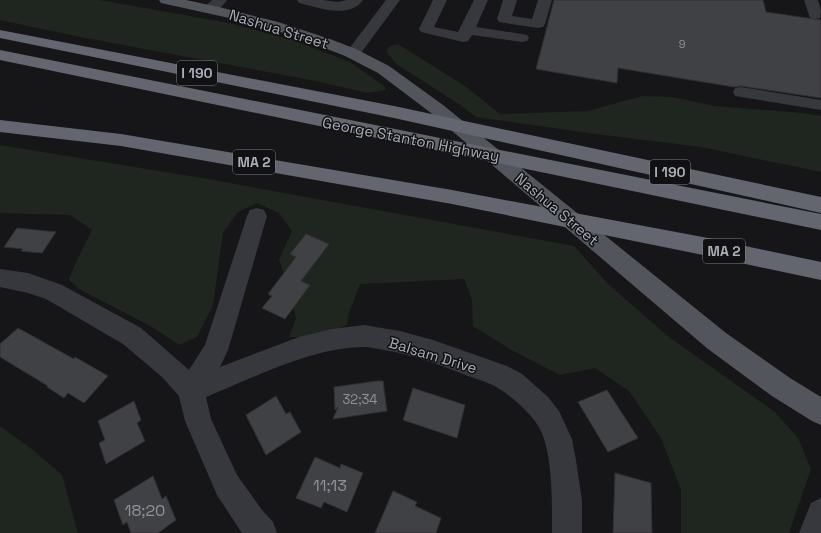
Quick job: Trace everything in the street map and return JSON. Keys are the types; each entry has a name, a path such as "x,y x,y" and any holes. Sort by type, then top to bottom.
{"highway":[{"name":"I 190","path":"0,34 394,112 821,205"},
{"name":"George Stanton Highway","path":"0,55 821,222"},
{"path":"0,117 121,140"},
{"name":"MA 2","path":"0,126 121,140 258,162 626,231 821,272"}],"main road":[{"name":"Nashua Street","path":"166,0 215,5 291,29 320,39 353,54 395,77 437,109 717,341 781,387 821,412"}],"street":[{"path":"304,0 343,7 351,5 356,0"},
{"path":"353,54 393,0"},
{"path":"440,0 426,29 464,38 481,0"},
{"path":"510,0 504,19 538,24 545,0"},
{"path":"811,0 815,15"},
{"path":"468,30 522,38"},
{"path":"741,92 821,105"},
{"path":"192,390 216,350 257,216"},
{"path":"0,278 28,283 54,292 132,336 171,369 192,390 198,421 228,485 251,521 262,533"},
{"name":"Balsam Drive","path":"192,390 299,348 332,340 364,336 400,342 433,351 498,375 513,383 534,401 550,420 558,439 562,460 567,501 567,533"},
{"path":"814,533 821,514"}],"shaded area":[{"path":"0,0 100,0 229,23 292,40 350,62 384,86 386,90 367,93 316,81 80,37 0,20"},
{"path":"398,44 465,86 500,114 588,111 642,96 673,97 714,106 802,113 821,116 821,172 701,147 476,117 459,104 396,64 386,51 390,46"},
{"path":"0,145 208,179 574,246 609,285 669,337 775,412 798,438 811,469 789,533 681,533 681,490 661,438 629,391 595,368 560,375 515,352 473,326 472,300 464,279 360,284 349,313 347,325 316,337 289,337 296,319 288,284 279,260 292,231 279,213 257,203 238,212 223,233 213,305 197,337 179,345 152,327 79,289 69,279 92,230 70,215 0,213"},
{"path":"0,426 33,450 62,475 78,533 0,533"}],"building":[{"path":"554,0 763,0 766,12 821,20 821,98 741,86 734,87 618,68 617,83 536,69"},
{"path":"17,228 56,232 42,253 21,251 23,249 4,247"},
{"path":"306,234 329,244 301,281 310,285 285,319 262,308 272,296 268,294 296,257 290,254"},
{"path":"18,328 74,359 75,357 108,376 84,403 68,393 64,398 47,387 48,386 0,357 0,344"},
{"path":"383,381 387,411 333,419 338,407 335,410 334,387"},
{"path":"413,388 465,405 457,438 403,420"},
{"path":"607,390 638,438 608,452 578,402"},
{"path":"276,396 286,414 290,412 301,432 266,455 246,415"},
{"path":"134,401 141,420 137,423 145,441 106,464 99,443 105,440 98,421"},
{"path":"315,457 340,468 341,464 363,473 347,512 324,502 321,508 296,498"},
{"path":"615,473 651,483 652,533 613,533"},
{"path":"153,476 162,499 166,496 176,520 158,533 131,533 127,522 123,525 114,500"},
{"path":"393,491 417,502 415,506 441,518 436,533 375,533"}]}
